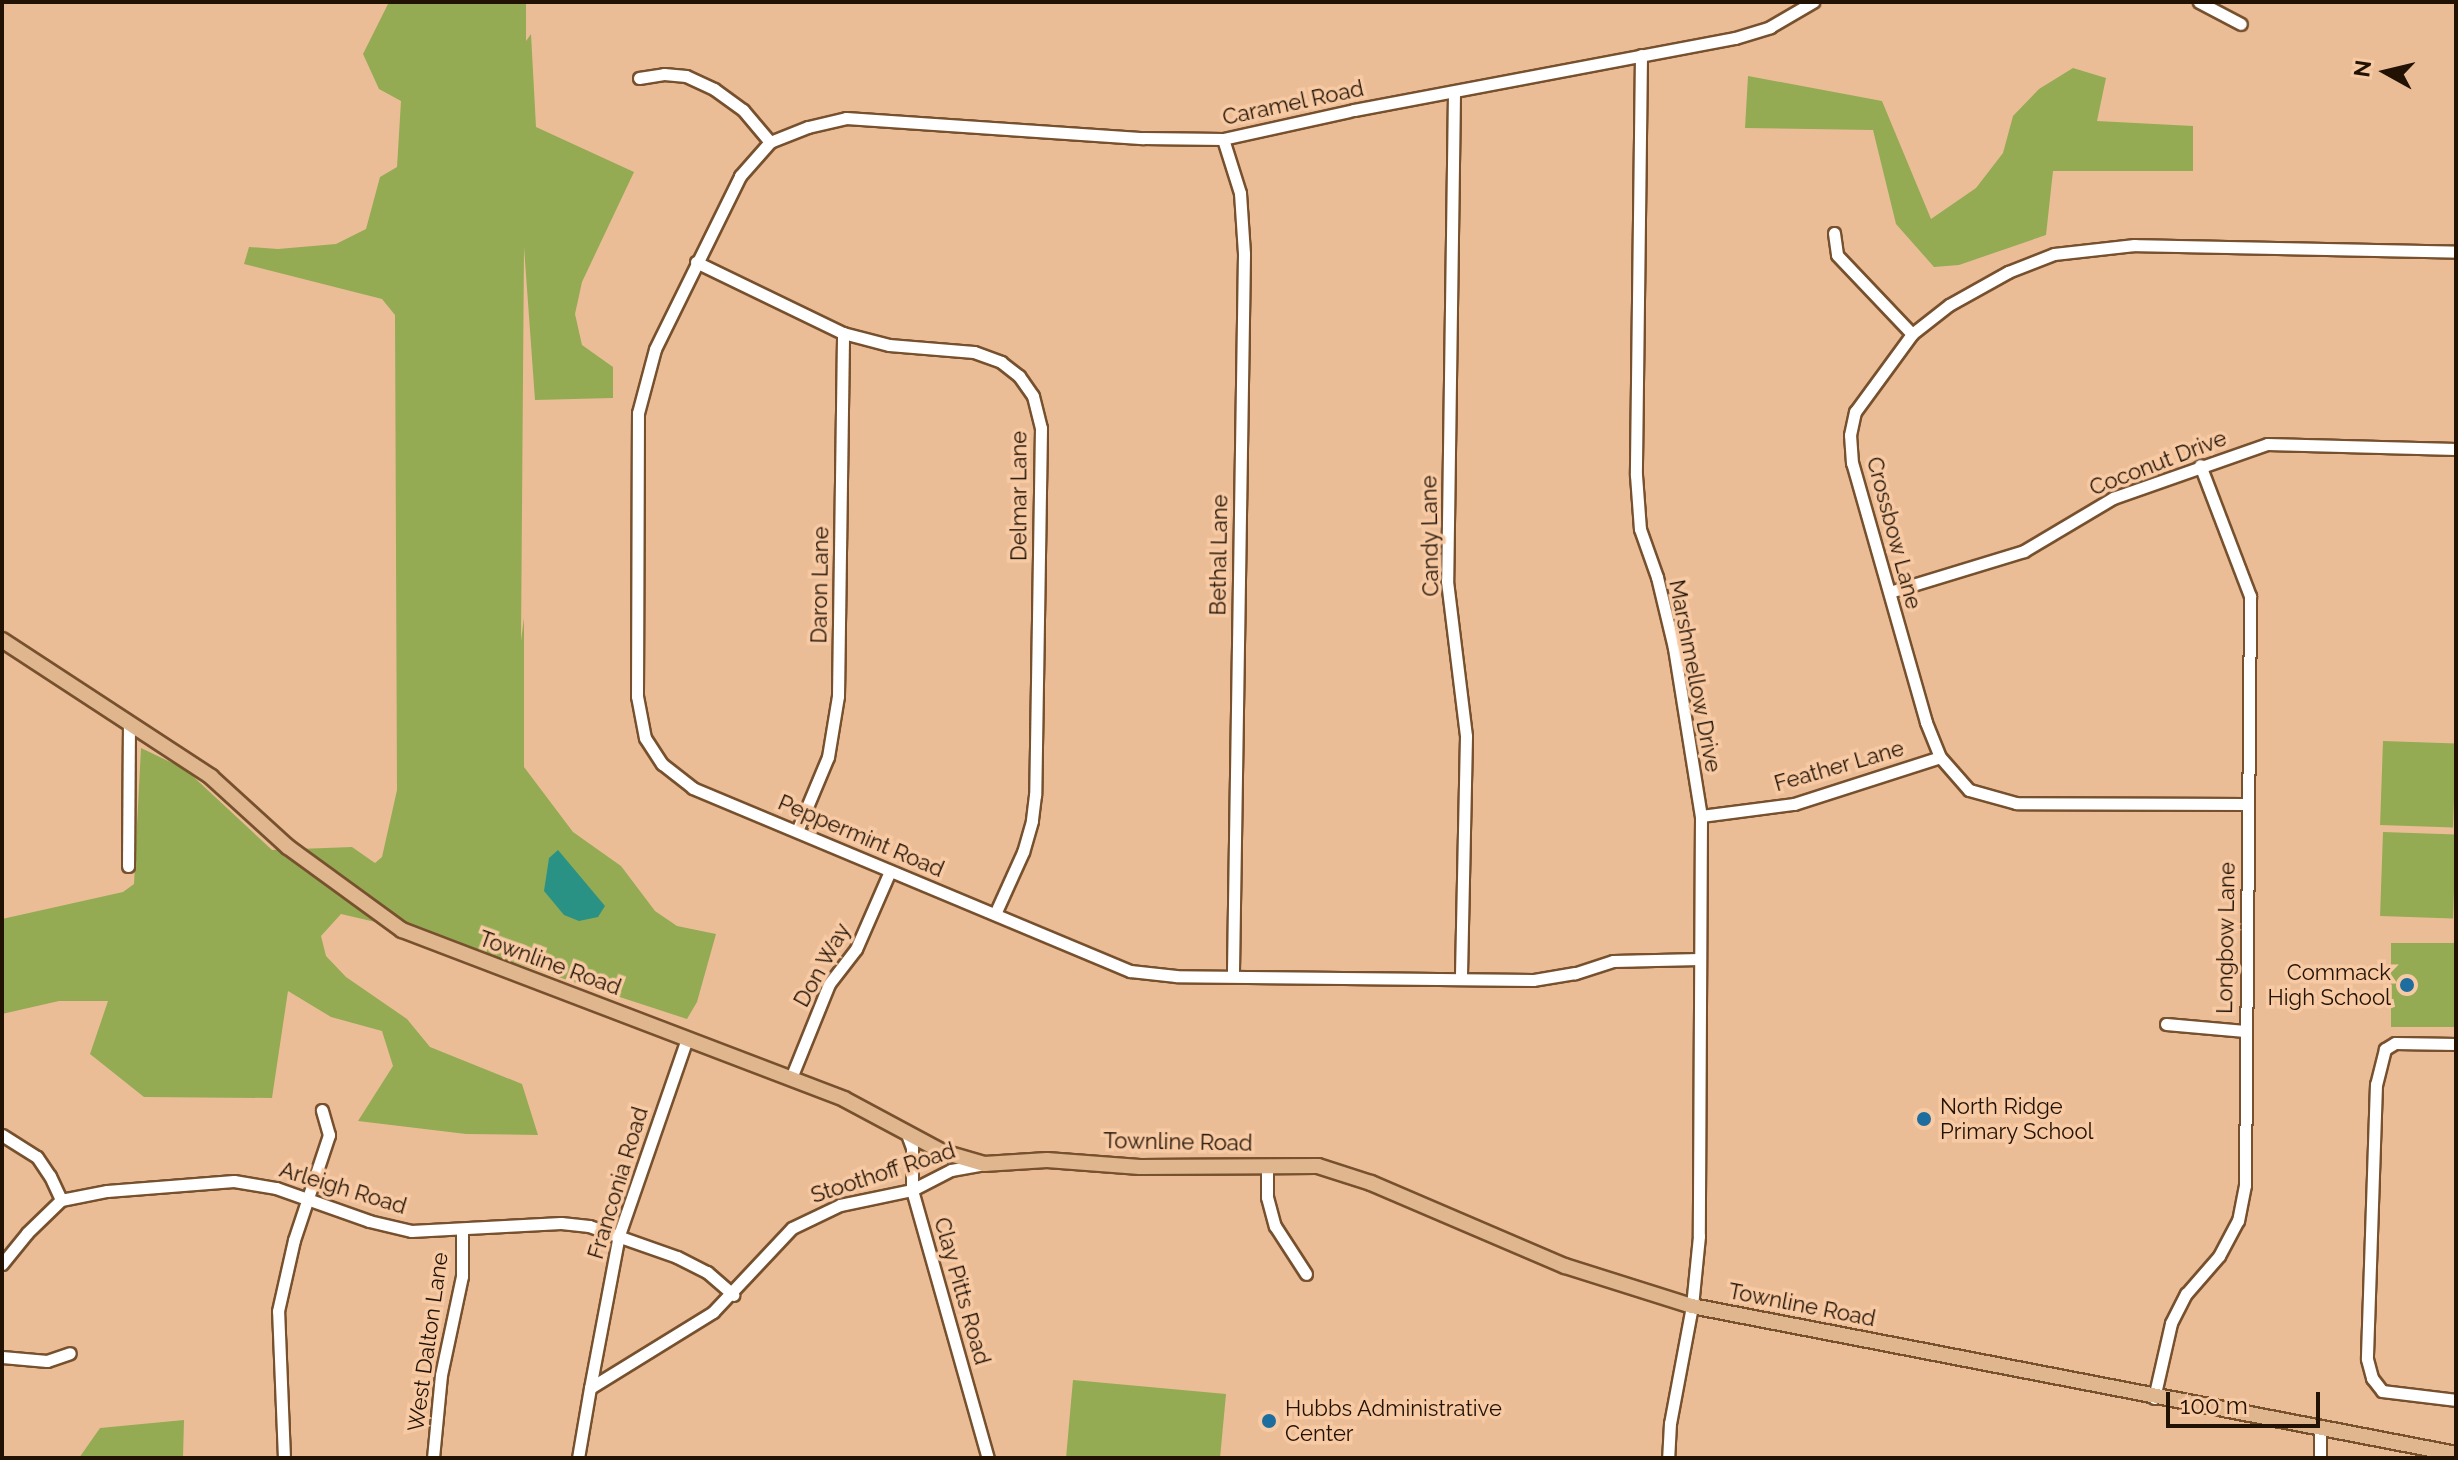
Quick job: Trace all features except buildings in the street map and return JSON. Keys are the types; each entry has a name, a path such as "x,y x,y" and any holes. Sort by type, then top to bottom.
{"main road":[{"name":"Townline Road","path":"2,640 211,777 288,847 402,930 844,1099 943,1152 984,1164 1047,1160 1140,1167 1318,1166 1371,1183 1565,1266 1692,1306 2154,1398 2456,1454"}],"street":[{"name":"Caramel Road","path":"770,142 808,127 846,118 1143,138 1223,139 1766,28 1813,2"},
{"path":"2199,2 2241,24"},
{"name":"Marshmellow Drive","path":"1641,55 1636,475 1640,529 1657,577 1674,648 1701,816 1699,1236 1692,1306 1670,1423 1668,1458"},
{"path":"639,78 664,74 686,76 714,89 743,110 770,142"},
{"name":"Candy Lane","path":"1454,93 1447,581 1466,736 1461,978"},
{"name":"Bethal Lane","path":"1223,139 1240,193 1244,254 1233,974"},
{"name":"Peppermint Road","path":"770,142 740,176 696,262 655,349 638,413 637,696 645,738 662,764 693,788 1130,971 1176,976 1233,974 1533,980 1575,973 1613,961 1700,959"},
{"path":"1834,233 1837,255 1912,334"},
{"name":"Crossbow Lane","path":"2247,804 2016,803 1969,790 1940,757 1926,722 1854,475 1850,435 1855,412 1912,334 1949,305 2008,272 2054,254 2134,245 2456,252"},
{"name":"Delmar Lane","path":"696,262 843,333 889,345 974,352 1001,362 1019,376 1033,396 1041,428 1035,795 1032,821 1023,852 995,914"},
{"name":"Daron Lane","path":"797,831 828,757 838,696 843,333"},
{"name":"Coconut Drive","path":"1890,592 2024,551 2113,498 2267,444 2456,449"},
{"name":"Longbow Lane","path":"2154,1398 2171,1323 2186,1294 2219,1256 2238,1221 2245,1185 2250,596 2200,465"},
{"path":"128,866 129,725"},
{"name":"Feather Lane","path":"1701,816 1794,804 1940,757"},
{"name":"Don Way","path":"791,1078 829,984 856,949 890,871"},
{"path":"2166,1024 2245,1031"},
{"name":"Franconia Road","path":"590,1388 619,1235 687,1039"},
{"path":"2456,1044 2395,1043 2385,1049 2376,1084 2367,1359 2372,1378 2382,1391 2456,1400"},
{"path":"284,1458 278,1311 286,1268 329,1135 322,1110"},
{"name":"Clay Pitts Road","path":"907,1134 912,1148 912,1190 988,1458"},
{"path":"2,1135 11,1137 37,1157 61,1200 2,1264"},
{"name":"Stoothoff Road","path":"590,1388 713,1312 733,1295 771,1245 810,1217 840,1205 912,1190 951,1170 984,1164"},
{"path":"1267,1165 1267,1197 1275,1226 1306,1274"},
{"name":"Arleigh Road","path":"61,1200 107,1191 234,1181 255,1182 411,1231 462,1231 561,1223 619,1235 707,1272 733,1295"},
{"name":"West Dalton Lane","path":"433,1458 441,1375 462,1276 462,1231"},
{"path":"2,1357 47,1361 70,1353"},
{"path":"578,1458 590,1388"},
{"path":"2320,1430 2320,1458"}],"green space":[{"path":"389,2 526,2 526,41 531,34 536,127 634,172 582,282 575,314 582,345 613,367 613,398 535,400 524,247 521,641 524,618 524,767 573,832 621,866 655,911 677,926 716,934 697,1002 687,1019 427,934 341,914 321,936 326,956 346,977 407,1019 430,1047 522,1084 538,1135 466,1134 358,1121 393,1066 382,1031 331,1017 288,991 272,1098 144,1097 90,1054 108,1001 59,1001 2,1014 2,919 123,892 134,884 141,748 185,769 272,850 352,847 375,863 382,857 397,790 395,315 382,299 244,264 249,247 278,249 336,244 366,229 380,177 397,167 401,101 379,89 363,54"},
{"path":"2073,68 2106,78 2097,121 2193,126 2193,171 2053,171 2046,235 1959,265 1934,267 1896,224 1873,130 1745,128 1748,76 1882,101 1931,219 1976,188 2003,153 2013,116 2039,89"},
{"path":"2383,741 2456,744 2453,827 2380,825"},
{"path":"2383,832 2456,835 2453,918 2380,916"},
{"path":"2391,943 2456,943 2456,1027 2391,1027"},
{"path":"1073,1380 1226,1394 1220,1458 1066,1458"},
{"path":"184,1420 183,1458 79,1458 100,1428"}],"water":[{"path":"558,850 605,906 598,917 579,921 564,915 544,891 549,858"}],"place":[{"name":"Commack High School","path":"2407,985"},
{"name":"North Ridge Primary School","path":"1924,1119"},
{"name":"Hubbs Administrative Center","path":"1269,1421"}]}
